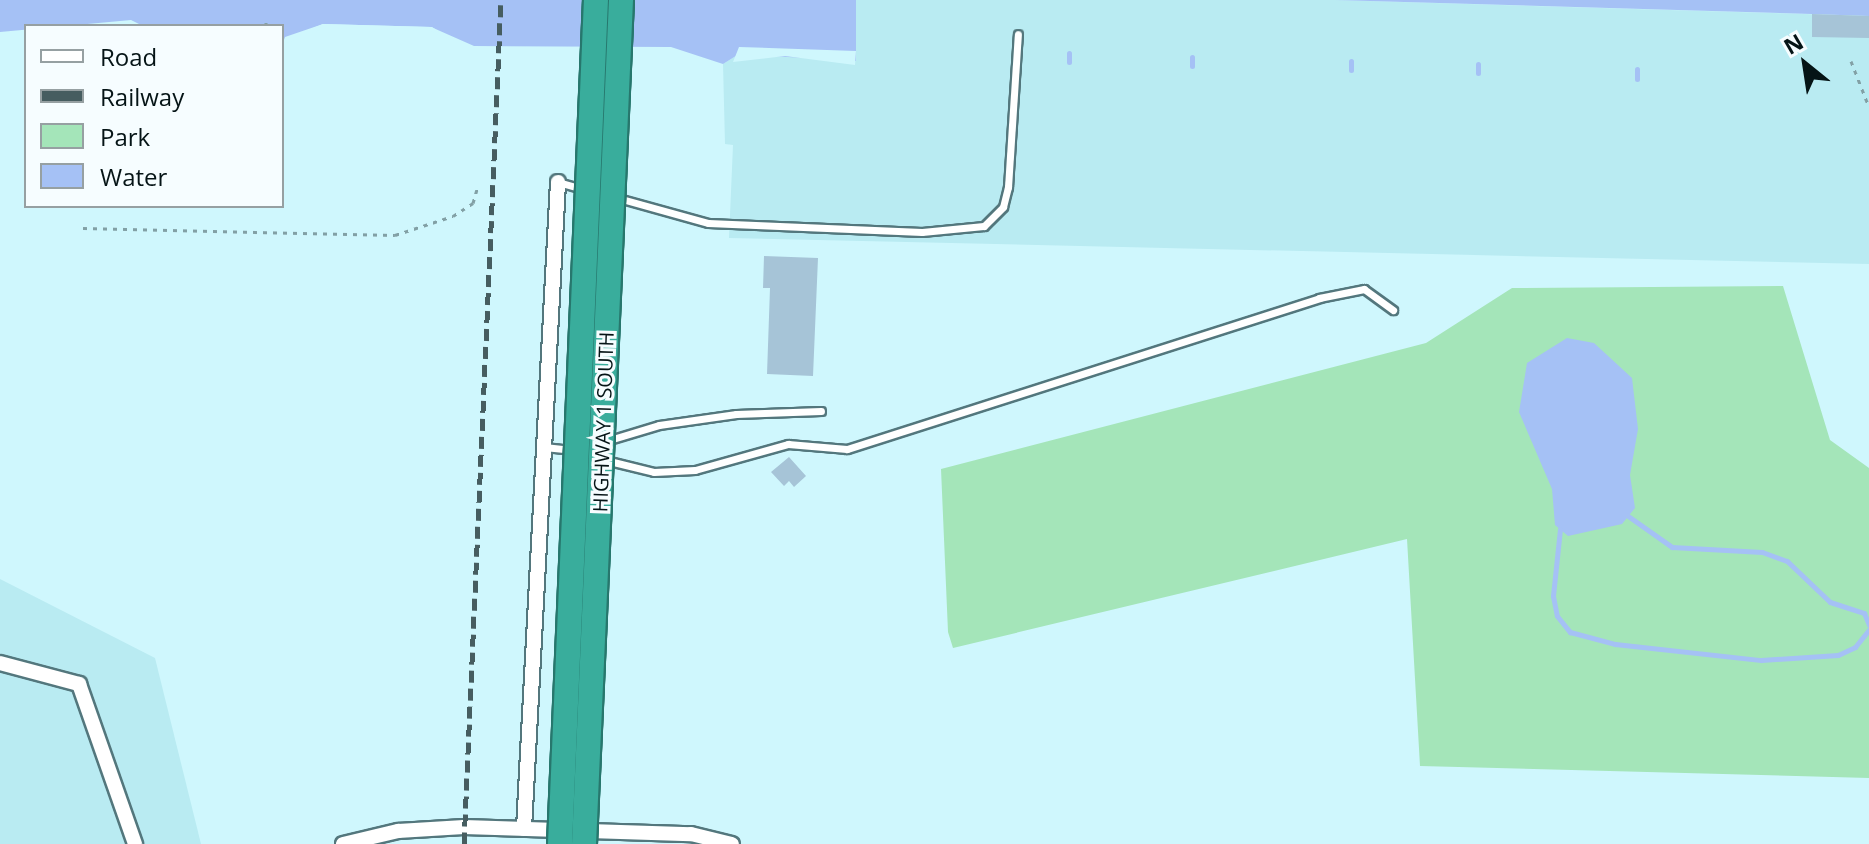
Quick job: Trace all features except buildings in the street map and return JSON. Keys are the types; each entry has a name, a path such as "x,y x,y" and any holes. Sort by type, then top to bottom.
{"highway":[{"path":"560,844 596,0"},
{"name":"HIGHWAY 1 SOUTH","path":"584,844 621,0"}],"street":[{"path":"524,829 558,182"},
{"path":"0,663 79,684 135,844"},
{"path":"343,844 398,831 464,827 691,834 732,844"}],"lane":[{"path":"558,182 708,223 938,232 984,226 1003,207 1008,187 1018,34"},
{"path":"544,447 577,450 654,472 695,470 788,444 847,449 1319,298 1364,289 1393,310"},
{"path":"577,450 659,425 736,414 821,411"}],"path":[{"path":"1851,61 1869,107"},
{"path":"83,228 395,235 453,216 473,203 478,185"}],"shaded area":[{"path":"856,0 1335,0 1869,16 1869,264 729,238 733,145 725,144 723,64 739,54 855,60"},
{"path":"0,579 155,658 201,844 0,844"}],"green space":[{"path":"1783,286 1830,440 1869,468 1869,778 1420,766 1407,539 953,648 948,632 941,469 1426,343 1512,288"}],"water":[{"path":"0,0 856,0 856,61 739,54 723,64 671,47 474,46 431,27 323,24 284,40 284,24 139,24 131,20 24,24 24,30 0,32"},
{"path":"1335,0 1869,0 1869,16 1812,14"},
{"path":"1567,338 1594,343 1632,378 1638,429 1630,475 1635,508 1622,524 1568,536 1555,525 1552,489 1519,412 1527,363"}],"pier":[{"path":"323,24 432,27 455,42 431,31 324,28 284,44 285,37"},
{"path":"739,47 856,51 855,65 785,56 733,62"}],"waterway":[{"path":"1069,53 1069,62"},
{"path":"1192,57 1192,66"},
{"path":"1351,61 1351,70"},
{"path":"1478,64 1478,73"},
{"path":"1637,69 1637,79"},
{"path":"1628,516 1672,547 1762,552 1787,561 1830,602 1864,613 1869,625"},
{"path":"1560,529 1553,596 1557,616 1570,632 1615,644 1761,660 1838,655 1855,647 1869,630"}],"railway":[{"path":"464,844 501,0"}]}
